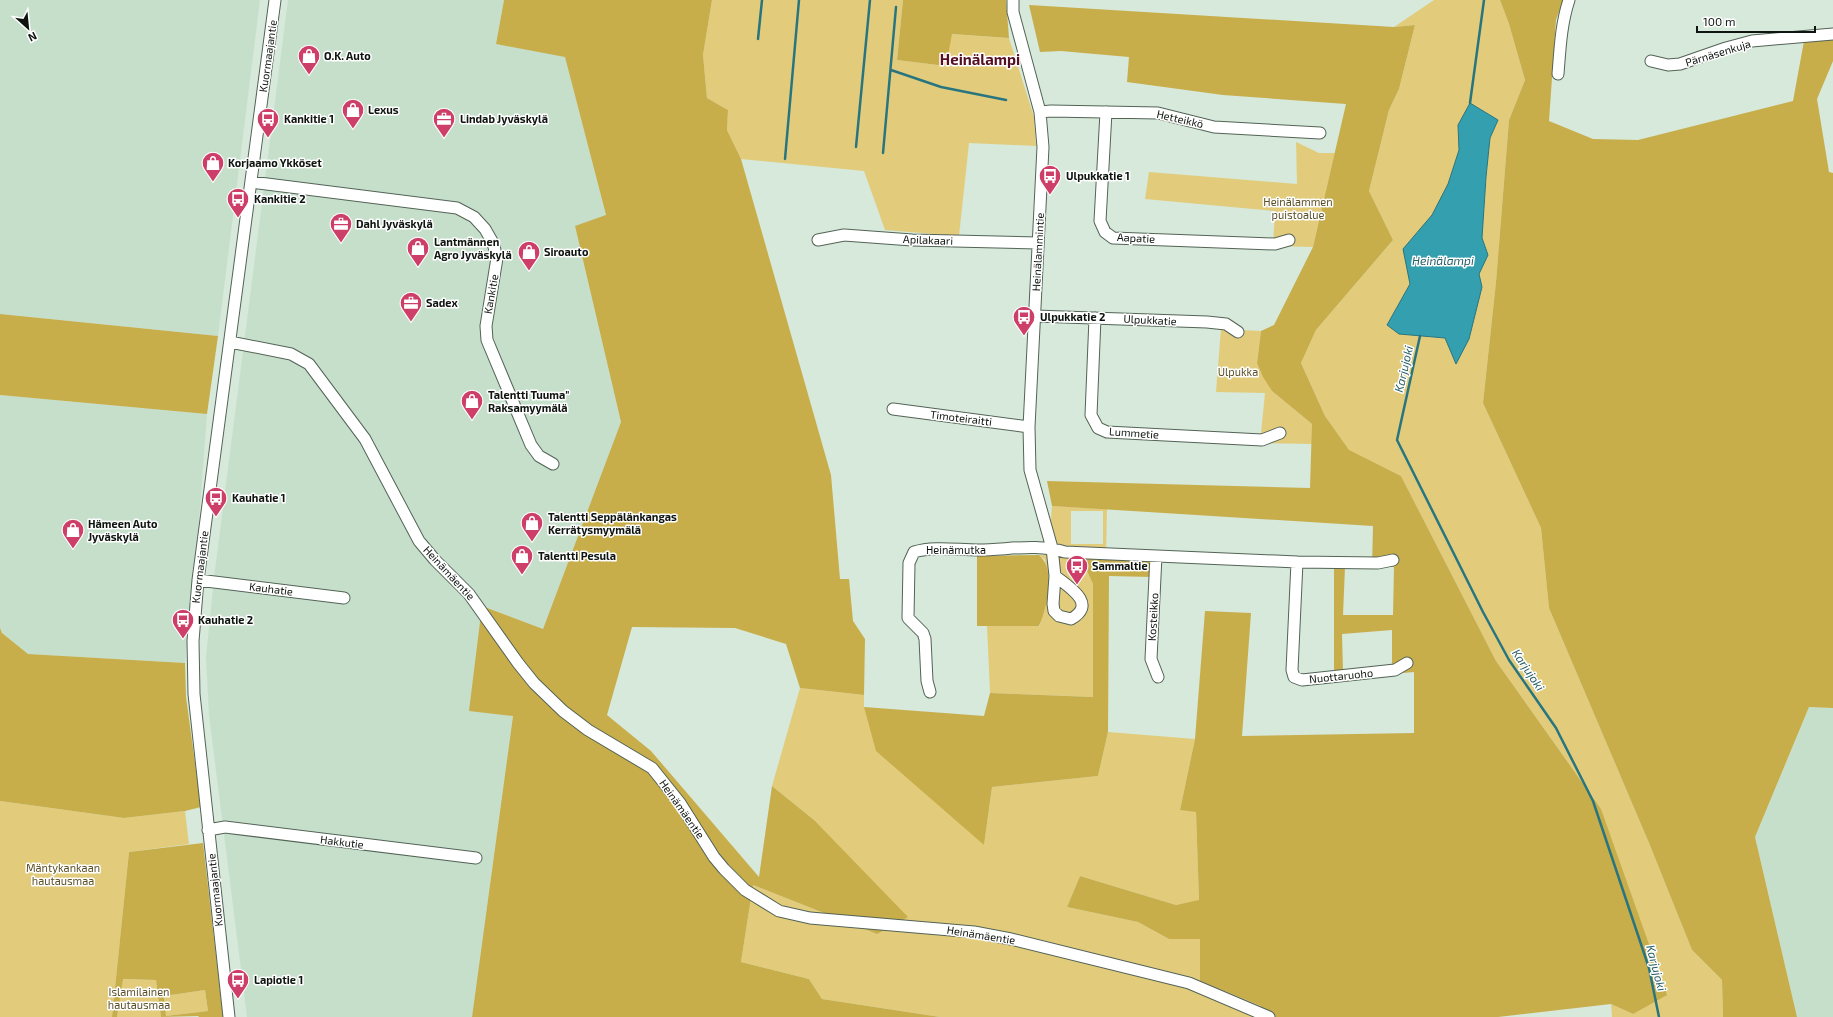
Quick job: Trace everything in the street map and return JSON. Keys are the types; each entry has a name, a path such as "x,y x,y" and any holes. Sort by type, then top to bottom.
{"street":[{"name":"Kuormaajantie","path":"229,1017 194,694 193,641 198,580 275,0"},
{"name":"Heinälammintie","path":"1013,0 1014,20 1040,112 1042,147 1029,427 1030,470 1052,548 1055,576"},
{"path":"1558,74 1562,28 1569,0"},
{"name":"Pärnäsenkuja","path":"1651,61 1668,66 1680,64 1726,48 1752,41 1833,34"},
{"name":"Hetteikkö","path":"1040,112 1158,113 1214,127 1320,133"},
{"name":"Aapatie","path":"1106,112 1100,221 1104,232 1113,238 1275,244 1289,240"},
{"name":"Kankitie","path":"251,182 458,208 474,217 485,229 493,243 497,258 486,326 489,347 531,445 539,456 553,464"},
{"name":"Apilakaari","path":"818,240 844,235 912,240 1038,243"},
{"name":"Ulpukkatie","path":"1035,316 1226,324 1238,332"},
{"name":"Lummetie","path":"1095,318 1091,415 1098,428 1106,432 1262,440 1280,433"},
{"name":"Heinämäentie","path":"230,342 291,354 304,359 310,364 365,439 420,541 435,560 469,594 534,683 562,711 588,730 652,768 680,803 724,869 745,890 766,904 792,916 974,932 1011,939 1189,983 1207,989 1269,1017"},
{"name":"Timoteiraitti","path":"893,409 1029,427"},
{"name":"Heinämutka","path":"930,692 927,681 925,639 923,633 908,618 909,563 914,552 924,549 980,550 1040,546 1052,548"},
{"path":"1052,548 1065,552 1297,562 1378,563 1393,560"},
{"name":"Kosteikko","path":"1156,556 1151,659 1158,676"},
{"name":"Nuottaruoho","path":"1297,562 1292,670 1294,677 1302,680 1395,670 1407,663"},
{"name":"Kauhatie","path":"198,580 344,598"},
{"name":"Hakkutie","path":"208,830 225,827 476,858"}],"shaded area":[{"path":"0,0 260,0 218,336 0,314"},
{"path":"288,0 504,0 496,44 565,56 606,216 575,227 621,422 543,629 483,606 513,715 472,1017 247,1017 209,715 206,657 215,570"},
{"path":"504,0 712,0 703,55 707,98 728,110 727,130 741,159 831,475 840,579 849,579 853,621 865,639 864,695 800,688 786,644 735,628 632,627 607,715 651,751 759,877 772,786 814,820 908,917 877,934 753,885 741,962 809,979 822,999 940,1017 472,1017 513,716 469,711 482,606 543,629 621,422 575,226 606,215 565,57 496,44"},
{"path":"903,0 1006,0 1009,38 952,34 946,66 897,60"},
{"path":"1500,0 1563,0 1556,20 1549,121 1593,139 1638,140 1793,101 1804,41 1833,38 1833,61 1817,99 1829,172 1833,173 1833,708 1809,707 1755,837 1797,1017 1723,1017 1722,980 1692,950 1649,843 1549,608 1541,528 1483,403 1496,282 1509,120 1525,80 1509,24"},
{"path":"1029,5 1394,27 1415,25 1399,89 1389,110 1369,191 1393,240 1316,330 1301,363 1325,416 1349,450 1401,476 1496,661 1601,809 1667,995 1633,1014 1611,1004 1498,1017 1263,1017 1261,1006 1200,981 1200,939 1169,939 1138,922 1067,907 1080,876 1176,905 1199,900 1196,812 1180,810 1195,739 1205,611 1251,613 1242,736 1414,733 1414,672 1392,674 1392,630 1342,634 1343,672 1334,674 1334,566 1345,567 1343,615 1393,615 1394,567 1372,567 1373,526 1052,506 1047,481 1310,488 1312,424 1272,391 1263,377 1257,363 1261,331 1274,325 1313,247 1346,104 1223,95 1127,82 1129,57 1061,51 1040,52"},
{"path":"0,314 218,336 207,414 0,395"},
{"path":"0,395 207,414 198,533 185,663 28,654 2,633 0,628"},
{"path":"1039,555 1044,561 1049,579 1045,609 1039,626 977,626 977,556"},
{"path":"1080,556 1151,557 1152,577 1109,576 1108,732 1098,776 992,787 984,845 876,751 864,707 984,716 990,693 1093,697 1093,584"},
{"path":"0,628 2,633 28,654 185,663 186,697 201,807 185,811 124,818 0,801"},
{"path":"1809,707 1833,708 1833,1017 1797,1017 1755,837"},
{"path":"203,843 223,1017 161,1017 156,980 123,979 117,1017 112,1017 129,852","holes":["205,990 208,1011 166,1016 164,996"]}],"green space":[{"path":"712,0 903,0 897,60 946,66 951,34 1009,38 1034,117 1036,146 969,143 959,236 885,230 864,171 741,159 727,130 728,110 707,98 703,55"},
{"path":"1434,0 1500,0 1509,24 1525,80 1509,120 1496,282 1483,403 1541,528 1549,608 1649,843 1692,950 1722,980 1723,1017 1612,1017 1611,1004 1633,1014 1601,809 1496,661 1401,476 1349,451 1325,416 1301,363 1316,330 1393,240 1369,191 1389,110 1399,89 1415,25 1394,27","holes":["1498,120 1490,138 1482,238 1488,255 1448,184 1459,150 1458,125"]},
{"name":"Heinälammen puistoalue","path":"1296,142 1319,153 1335,153 1313,247 1273,246 1275,211 1145,199 1149,172 1297,184"},
{"name":"Ulpukka","path":"1221,329 1261,331 1257,363 1272,391 1312,424 1312,444 1260,443 1265,393 1216,392"},
{"path":"1052,506 1107,509 1106,556 1080,556 1093,584 1094,697 990,693 987,626 1040,626 1045,560 1039,555 1048,555","holes":["1071,511 1103,511 1103,544 1071,544"]},
{"path":"800,688 864,695 864,707 984,845 992,787 1098,776 1108,732 1195,739 1180,810 1196,811 1199,901 1176,905 1080,876 1067,907 1138,922 1169,939 1200,939 1200,981 1261,1006 1263,1017 940,1017 822,999 809,979 741,962 753,885 877,934 814,820 772,786"},
{"name":"Mäntykankaan hautausmaa","path":"0,801 124,818 185,811 189,844 129,852 112,1017 0,1017"},
{"name":"Islamilainen hautausmaa","path":"122,979 156,980 161,1017 117,1017"},
{"path":"205,990 208,1011 166,1016 164,996"}],"water":[{"name":"Heinälampi","path":"1470,103 1498,120 1490,138 1486,177 1482,238 1488,255 1479,274 1482,287 1469,339 1456,364 1445,338 1399,334 1387,325 1410,284 1403,249 1432,215 1448,184 1459,150 1458,125"}],"waterway":[{"path":"758,39 762,0"},
{"path":"785,159 799,0"},
{"path":"856,147 870,0"},
{"path":"1470,103 1484,0"},
{"path":"883,153 896,7"},
{"path":"891,70 941,87 1006,100"},
{"name":"Karjujoki","path":"1420,336 1397,440 1483,612 1509,660 1556,728 1593,801 1649,968 1659,1017"}],"place":[{"name":"O.K. Auto","path":"309,76"},
{"name":"Lexus","path":"353,130"},
{"name":"Kankitie 1","path":"268,138"},
{"name":"Lindab Jyväskylä","path":"444,138"},
{"name":"Korjaamo Ykköset","path":"213,182"},
{"name":"Ulpukkatie 1","path":"1050,196"},
{"name":"Kankitie 2","path":"238,218"},
{"name":"Dahl Jyväskylä","path":"341,244"},
{"name":"Lantmännen Agro Jyväskylä","path":"418,268"},
{"name":"Siroauto","path":"529,272"},
{"name":"Sadex","path":"411,322"},
{"name":"Ulpukkatie 2","path":"1024,336"},
{"name":"Talentti Tuuma\" Raksamyymälä","path":"472,420"},
{"name":"Kauhatie 1","path":"216,518"},
{"name":"Talentti Seppälänkangas Kerrätysmyymälä","path":"532,542"},
{"name":"Hämeen Auto Jyväskylä","path":"73,550"},
{"name":"Talentti Pesula","path":"522,576"},
{"name":"Sammaltie","path":"1077,586"},
{"name":"Kauhatie 2","path":"183,640"},
{"name":"Lapiotie 1","path":"238,1000"}],"district":[{"name":"Heinälampi","path":"980,60"}]}
